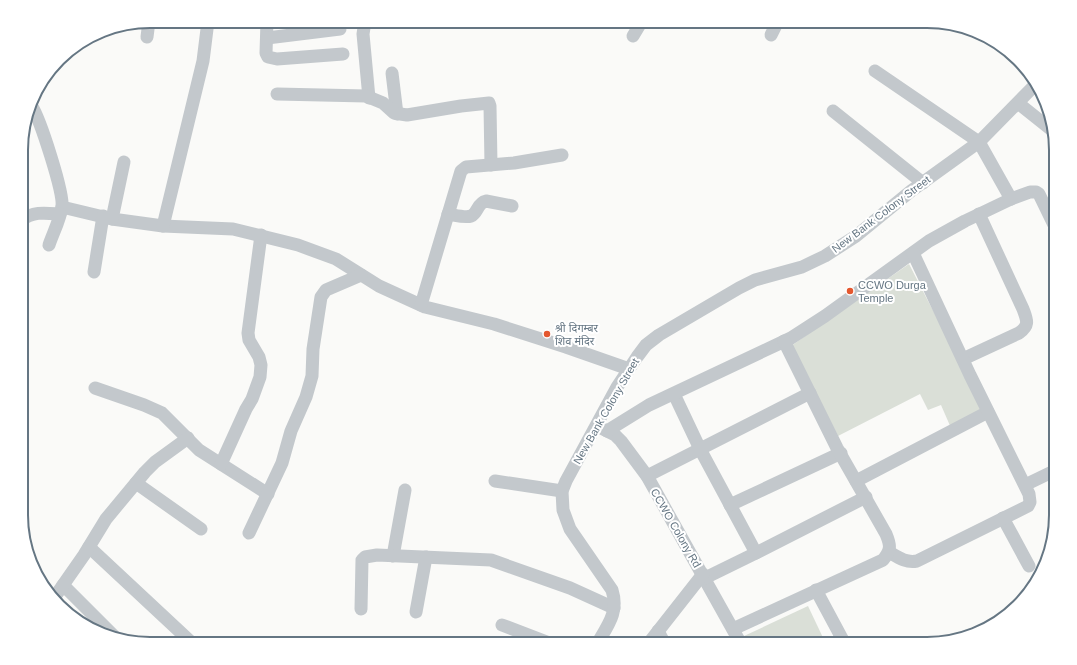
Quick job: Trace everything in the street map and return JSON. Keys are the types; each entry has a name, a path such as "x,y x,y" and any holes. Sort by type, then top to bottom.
{"street":[{"path":"147,37 148,28"},
{"path":"162,226 203,61 207,28"},
{"path":"267,28 266,53 268,57 277,59 343,54"},
{"path":"364,28 363,34 369,98"},
{"path":"633,36 638,28"},
{"path":"770,35 774,28"},
{"path":"266,38 340,29"},
{"path":"875,71 979,142 1011,199"},
{"path":"392,73 397,114"},
{"name":"New Bank Colony Street","path":"601,637 612,618 615,599 612,590 570,529 563,510 562,491 566,481 601,429 629,369 646,345 659,335 738,288 755,280 802,267 825,256 856,236 923,183 979,142 1032,88"},
{"path":"277,94 369,98 383,104 394,113 407,115 489,103 491,165"},
{"path":"1018,103 1047,127"},
{"path":"34,111 52,160 58,184 61,210 49,245"},
{"path":"833,111 923,183"},
{"path":"421,305 461,171 466,167 514,163 562,154"},
{"path":"94,272 124,162"},
{"path":"601,429 784,341 825,316 913,253 979,214 1011,199 1030,192 1036,192 1039,194 1049,215"},
{"path":"448,214 468,217 472,216 479,204 486,201 512,206"},
{"path":"28,216 39,212 61,210 162,226 233,229 298,244 336,259 395,294 421,305 440,312 494,324 629,369"},
{"path":"963,359 1019,333 1026,325 1023,309 979,214"},
{"path":"221,464 252,399 260,377 259,357 249,340 248,333 261,235"},
{"path":"889,552 902,560 912,562 917,561 1028,506 1030,498 913,253"},
{"path":"249,533 282,463 289,436 310,385 321,297 326,290 361,275"},
{"path":"733,628 883,560 889,552 890,543 886,534 841,453 784,341"},
{"path":"95,388 153,408 162,413 199,450 268,494"},
{"path":"647,476 810,393"},
{"path":"674,394 700,449 756,553"},
{"path":"856,481 988,412"},
{"name":"CCWO Colony Rd","path":"601,429 615,435 621,441 647,476 738,637"},
{"path":"57,593 106,519 136,483 155,462 188,438"},
{"path":"730,505 841,453"},
{"path":"1025,485 1049,473"},
{"path":"495,481 562,491"},
{"path":"136,483 201,529"},
{"path":"393,556 405,490"},
{"path":"653,637 704,576 756,553 866,497"},
{"path":"1003,518 1029,566"},
{"path":"89,547 186,637"},
{"path":"361,609 362,560 364,557 369,555 482,559 500,562 570,588 614,608"},
{"path":"416,612 426,557"},
{"path":"63,585 107,629"},
{"path":"816,590 841,637"},
{"path":"502,625 534,637"},
{"path":"658,631 661,637"}],"shaded area":[{"path":"909,264 984,410 951,428 941,405 928,410 920,394 838,436 791,346"},
{"path":"808,606 823,637 744,637"}],"place":[{"name":"CCWO Durga Temple","path":"850,291"},
{"name":"श्री दिगम्बर शिव मंदिर","path":"547,334"}]}
